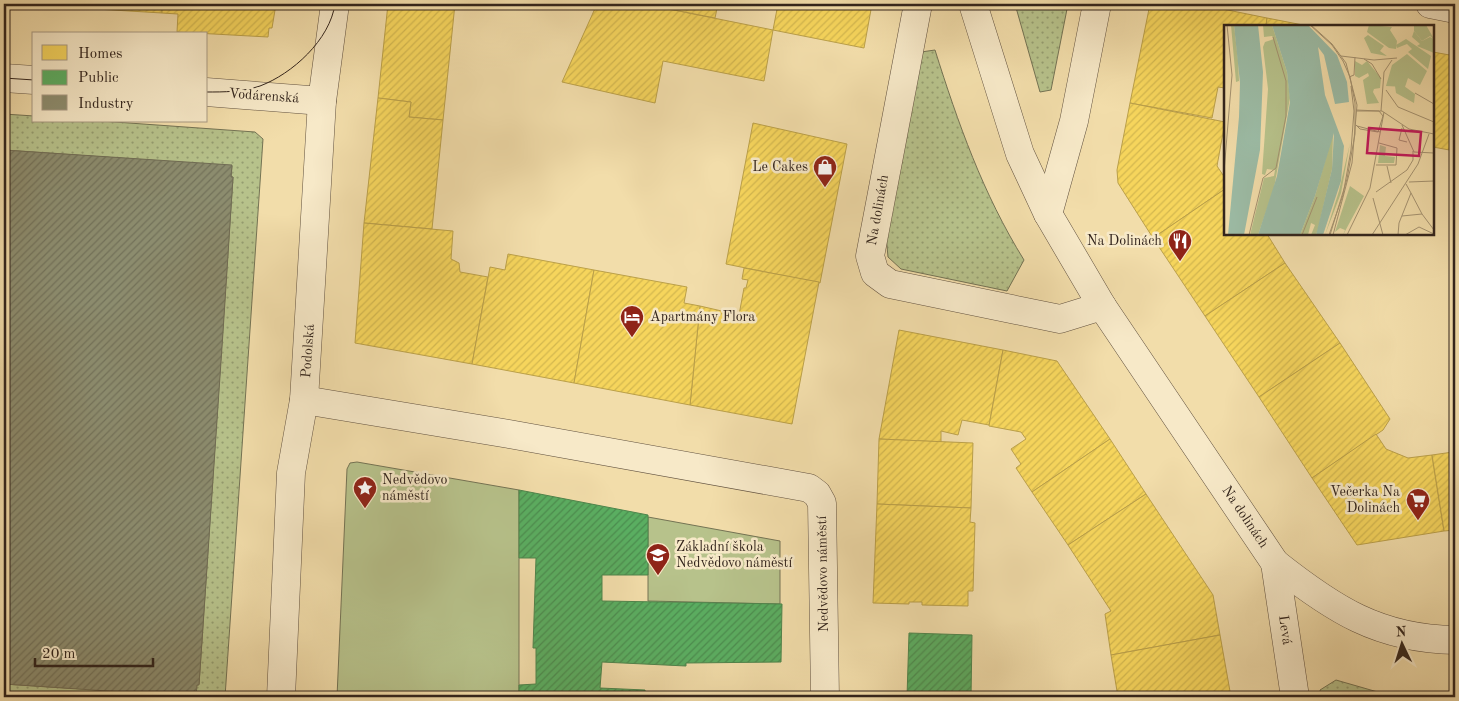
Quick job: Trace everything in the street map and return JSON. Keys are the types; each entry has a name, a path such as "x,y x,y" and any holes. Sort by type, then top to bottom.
{"street":[{"name":"Podolská","path":"280,697 291,473 304,400 322,100 335,4"},
{"name":"Na dolinách","path":"918,4 870,256 875,273 890,284 1060,319 1102,306"},
{"name":"Na dolinách","path":"973,4 1020,154 1048,214 1102,306 1275,563 1315,594 1363,622 1402,636 1455,640"},
{"path":"1048,214 1074,122 1097,4"},
{"path":"1430,4 1455,9"},
{"path":"4,78 32,80"},
{"name":"Vodárenská","path":"208,92 322,100"},
{"name":"Nedvědovo náměstí","path":"304,400 509,434 809,488 818,494 822,503 825,697"},
{"name":"Levá","path":"1275,563 1296,697"}],"green space":[{"path":"1015,4 1068,4 1051,90 1040,92"},
{"path":"935,50 953,104 984,184 1009,235 1024,260 1007,291 901,269 888,257 886,235 921,52"},
{"path":"4,114 32,116 32,122 115,122 255,132 263,139 225,697 176,697 199,684 233,177 231,177 232,166 4,150"},
{"path":"357,462 519,490 519,697 337,697 347,469 350,463"},
{"path":"648,517 780,541 780,604 648,601"},
{"path":"1336,680 1395,697 1321,697 1320,690"},
{"path":"4,684 131,692 131,697 4,697"}],"building: Homes":[{"path":"16,4 81,4 80,8"},
{"path":"81,4 162,4 162,13 80,8"},
{"path":"162,4 276,4 272,28 269,28 268,37 208,34 208,32 177,32 178,14 162,13"},
{"path":"388,4 455,4 443,120 409,117 411,102 378,98"},
{"path":"597,4 644,4 773,30 764,81 663,61 655,103 562,82"},
{"path":"644,4 718,4 715,18"},
{"path":"778,4 872,4 864,48 773,30"},
{"path":"1150,4 1198,4 1267,18 1266,25 1224,25 1224,88 1218,87 1212,118 1130,103"},
{"path":"1267,18 1303,25 1266,25"},
{"path":"1434,52 1455,56 1455,151 1434,147"},
{"path":"378,98 411,102 409,117 443,120 432,229 364,223"},
{"path":"1130,103 1224,122 1217,166 1224,176 1224,190 1153,238 1118,183 1117,170"},
{"path":"753,123 847,144 820,283 726,264"},
{"path":"1224,190 1224,235 1268,235 1285,263 1205,316 1153,238"},
{"path":"364,223 453,231 451,259 459,263 460,272 488,277 472,364 355,343"},
{"path":"508,254 594,270 574,383 472,364 490,267 505,270"},
{"path":"1285,263 1340,343 1259,397 1205,316"},
{"path":"744,268 819,282 792,424 690,405 700,306 739,315 744,288 746,288 748,280 742,279"},
{"path":"594,270 687,287 684,303 700,306 690,405 574,383"},
{"path":"899,330 1003,350 989,425 962,420 958,435 941,431 941,442 879,439"},
{"path":"1340,343 1390,419 1383,430 1312,478 1259,397"},
{"path":"1003,350 1057,361 1110,439 1032,492 1016,468 1021,464 1011,449 1026,439 1021,432 989,426"},
{"path":"1376,434 1386,449 1408,458 1432,455 1444,531 1357,545 1312,478"},
{"path":"879,439 973,443 971,508 877,504"},
{"path":"1110,439 1146,494 1068,545 1032,492"},
{"path":"1455,442 1455,530 1444,531 1432,455 1453,452"},
{"path":"1146,494 1213,595 1220,635 1111,655 1105,614 1111,611 1068,545"},
{"path":"877,504 971,508 970,522 975,523 973,591 968,591 968,606 922,605 922,602 909,602 909,604 873,603"},
{"path":"1220,635 1231,697 1118,697 1111,655"}],"building: Public":[{"name":"Základní škola Nedvědovo náměstí","path":"519,490 648,515 648,575 602,575 602,601 782,604 781,662 686,663 686,666 602,662 600,688 645,690 646,697 519,697 519,685 536,684 536,648 533,648 536,558 519,558"},
{"path":"909,633 972,635 971,697 907,697"}],"building: Industry":[{"path":"4,150 232,165 231,177 233,177 223,332 199,685 197,685 196,697 4,684"}],"tram line":[{"path":"208,92 253,88 272,81 285,73 318,43 332,17 335,4"},
{"path":"4,78 32,80"}],"place":[{"name":"Le Cakes","path":"825,188"},
{"name":"Na Dolinách","path":"1180,262"},
{"name":"Apartmány Flora","path":"632,338"},
{"name":"Nedvědovo náměstí","path":"365,509"},
{"name":"Večerka Na Dolinách","path":"1418,521"},
{"name":"Základní škola Nedvědovo náměstí","path":"658,576"}]}
